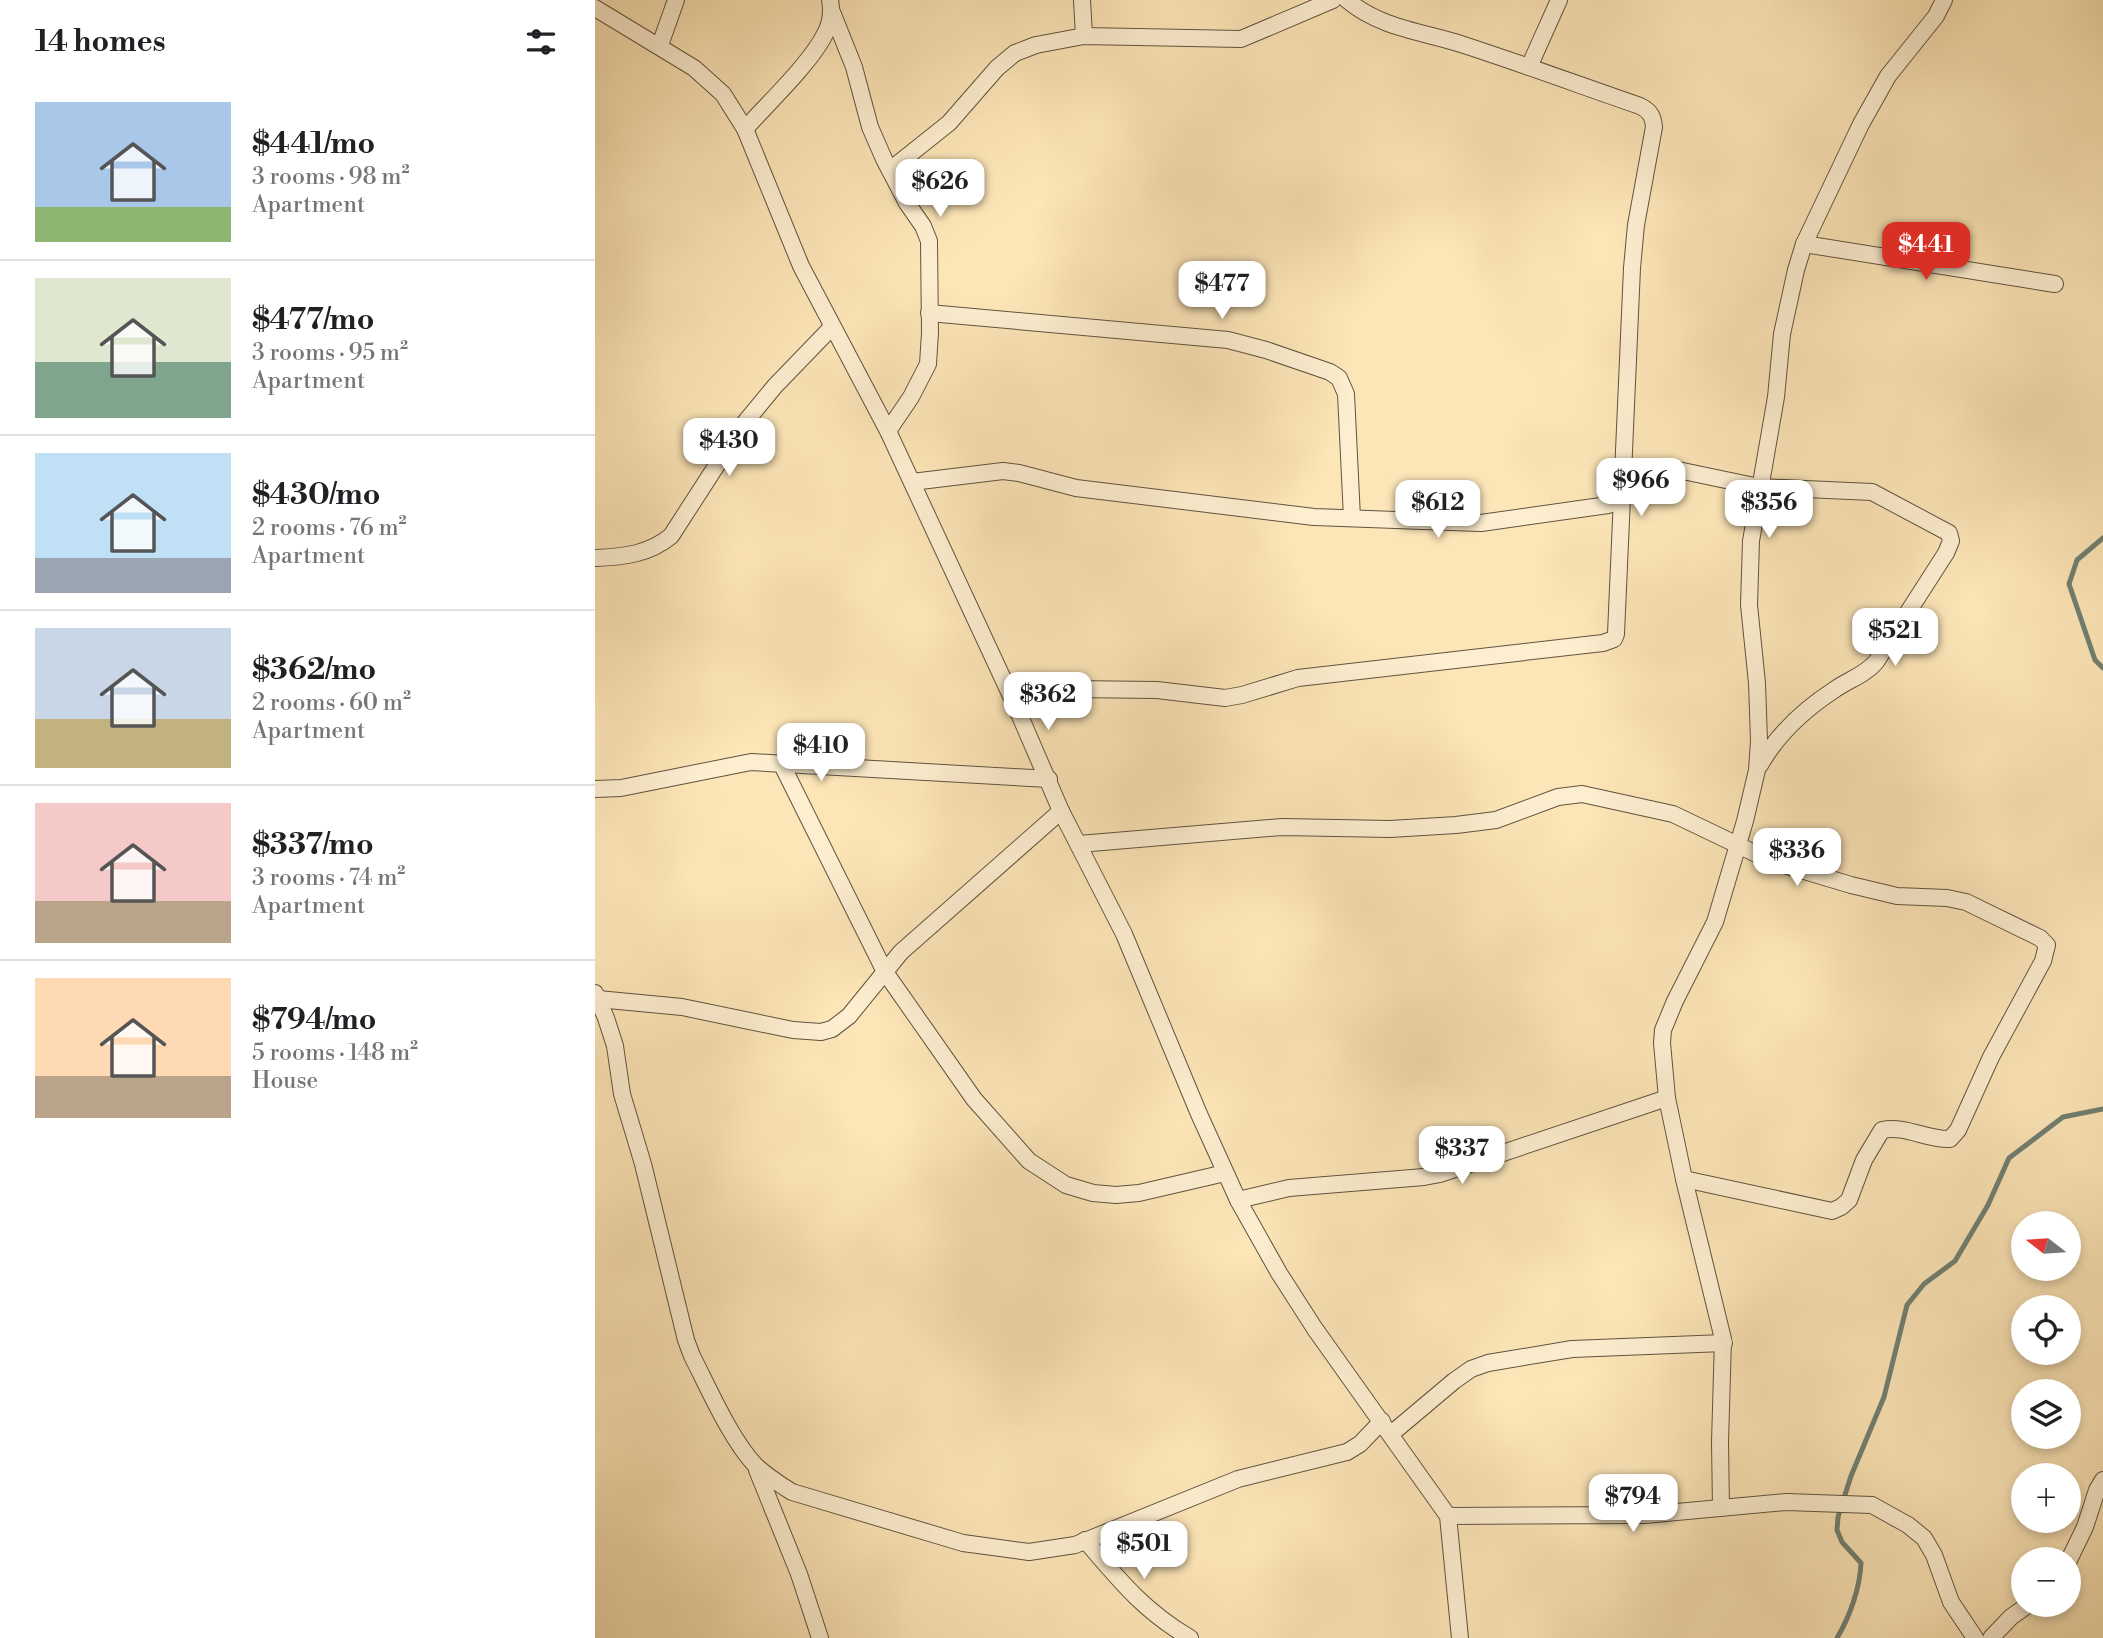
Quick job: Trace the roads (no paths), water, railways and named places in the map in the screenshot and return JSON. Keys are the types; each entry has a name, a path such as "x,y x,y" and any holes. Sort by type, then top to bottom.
{"street":[{"path":"660,45 676,0"},
{"path":"1082,0 1084,36"},
{"path":"890,170 949,123 997,68 1015,53 1084,36 1241,39 1333,0"},
{"path":"1017,709 1071,689 1157,690 1225,698 1298,678 1609,642 1614,639 1618,628 1632,268 1636,225 1654,127 1653,117 1648,110 1640,106 1464,45 1376,19 1347,0"},
{"path":"1529,67 1559,0"},
{"path":"1721,1508 1720,1442 1724,1343 1667,1098 1662,1043 1671,1010 1715,922 1757,770 1758,694 1749,605 1749,569 1759,487 1776,397 1786,311 1804,244 1855,135 1888,76 1936,16 1944,0"},
{"path":"745,129 815,50 827,31 831,6"},
{"path":"831,6 855,67 870,127 929,241 928,364 911,397 888,431"},
{"path":"595,8 694,68 723,94 745,129 801,266 888,431 1049,779 1061,811 1124,934 1238,1200 1279,1273 1315,1329 1448,1516 1459,1638"},
{"path":"1804,244 2055,284"},
{"path":"929,313 1228,340 1266,349 1330,372 1339,378 1346,394 1352,518"},
{"path":"595,558 639,553 656,548 671,536 742,426 775,386 832,327"},
{"path":"912,482 1003,471 1019,472 1076,488 1314,517 1481,523 1608,505 1624,497 1648,472 1678,470 1759,487 1872,492 1949,533 1952,538 1946,553 1876,662 1870,669 1830,692 1778,738 1757,770"},
{"path":"595,789 621,788 751,762 1049,779"},
{"path":"781,763 884,972 983,1110 1029,1161 1066,1185 1093,1193 1116,1195 1139,1193 1225,1173"},
{"path":"1079,844 1282,827 1390,830 1456,825 1496,820 1558,797 1581,794 1673,814 1738,846 1800,870 1877,892 1966,902 2040,938 2047,945 1958,1129 1950,1139 1935,1139 1891,1128 1882,1130 1864,1160 1849,1200 1832,1211 1684,1180"},
{"path":"820,1638 799,1574 755,1465 713,1397 687,1340 643,1164 622,1094 615,1046 597,996 659,1004 793,1030 821,1032 841,1024 901,952 1061,811"},
{"path":"1238,1200 1289,1188 1440,1174 1667,1098"},
{"path":"755,1465 792,1492 964,1543 1029,1552 1051,1550 1085,1540 1238,1479 1347,1452 1387,1428 1471,1369 1488,1363 1572,1349 1724,1343"},
{"path":"2075,1547 2103,1480"},
{"path":"1448,1516 1644,1515 1786,1502 1872,1505 1888,1512 1924,1538 1934,1555 1951,1602 1975,1638"},
{"path":"1085,1540 1134,1597 1190,1638"},
{"path":"1991,1638 2011,1617"}],"waterway":[{"path":"2103,538 2077,560 2069,584 2095,660 2103,668"},
{"path":"1837,1638 1854,1602 1861,1563 1842,1542 1837,1530 1838,1517 1851,1476 1884,1397 1907,1305 1924,1284 1955,1261 1988,1205 2009,1158 2063,1117 2103,1109"}]}
